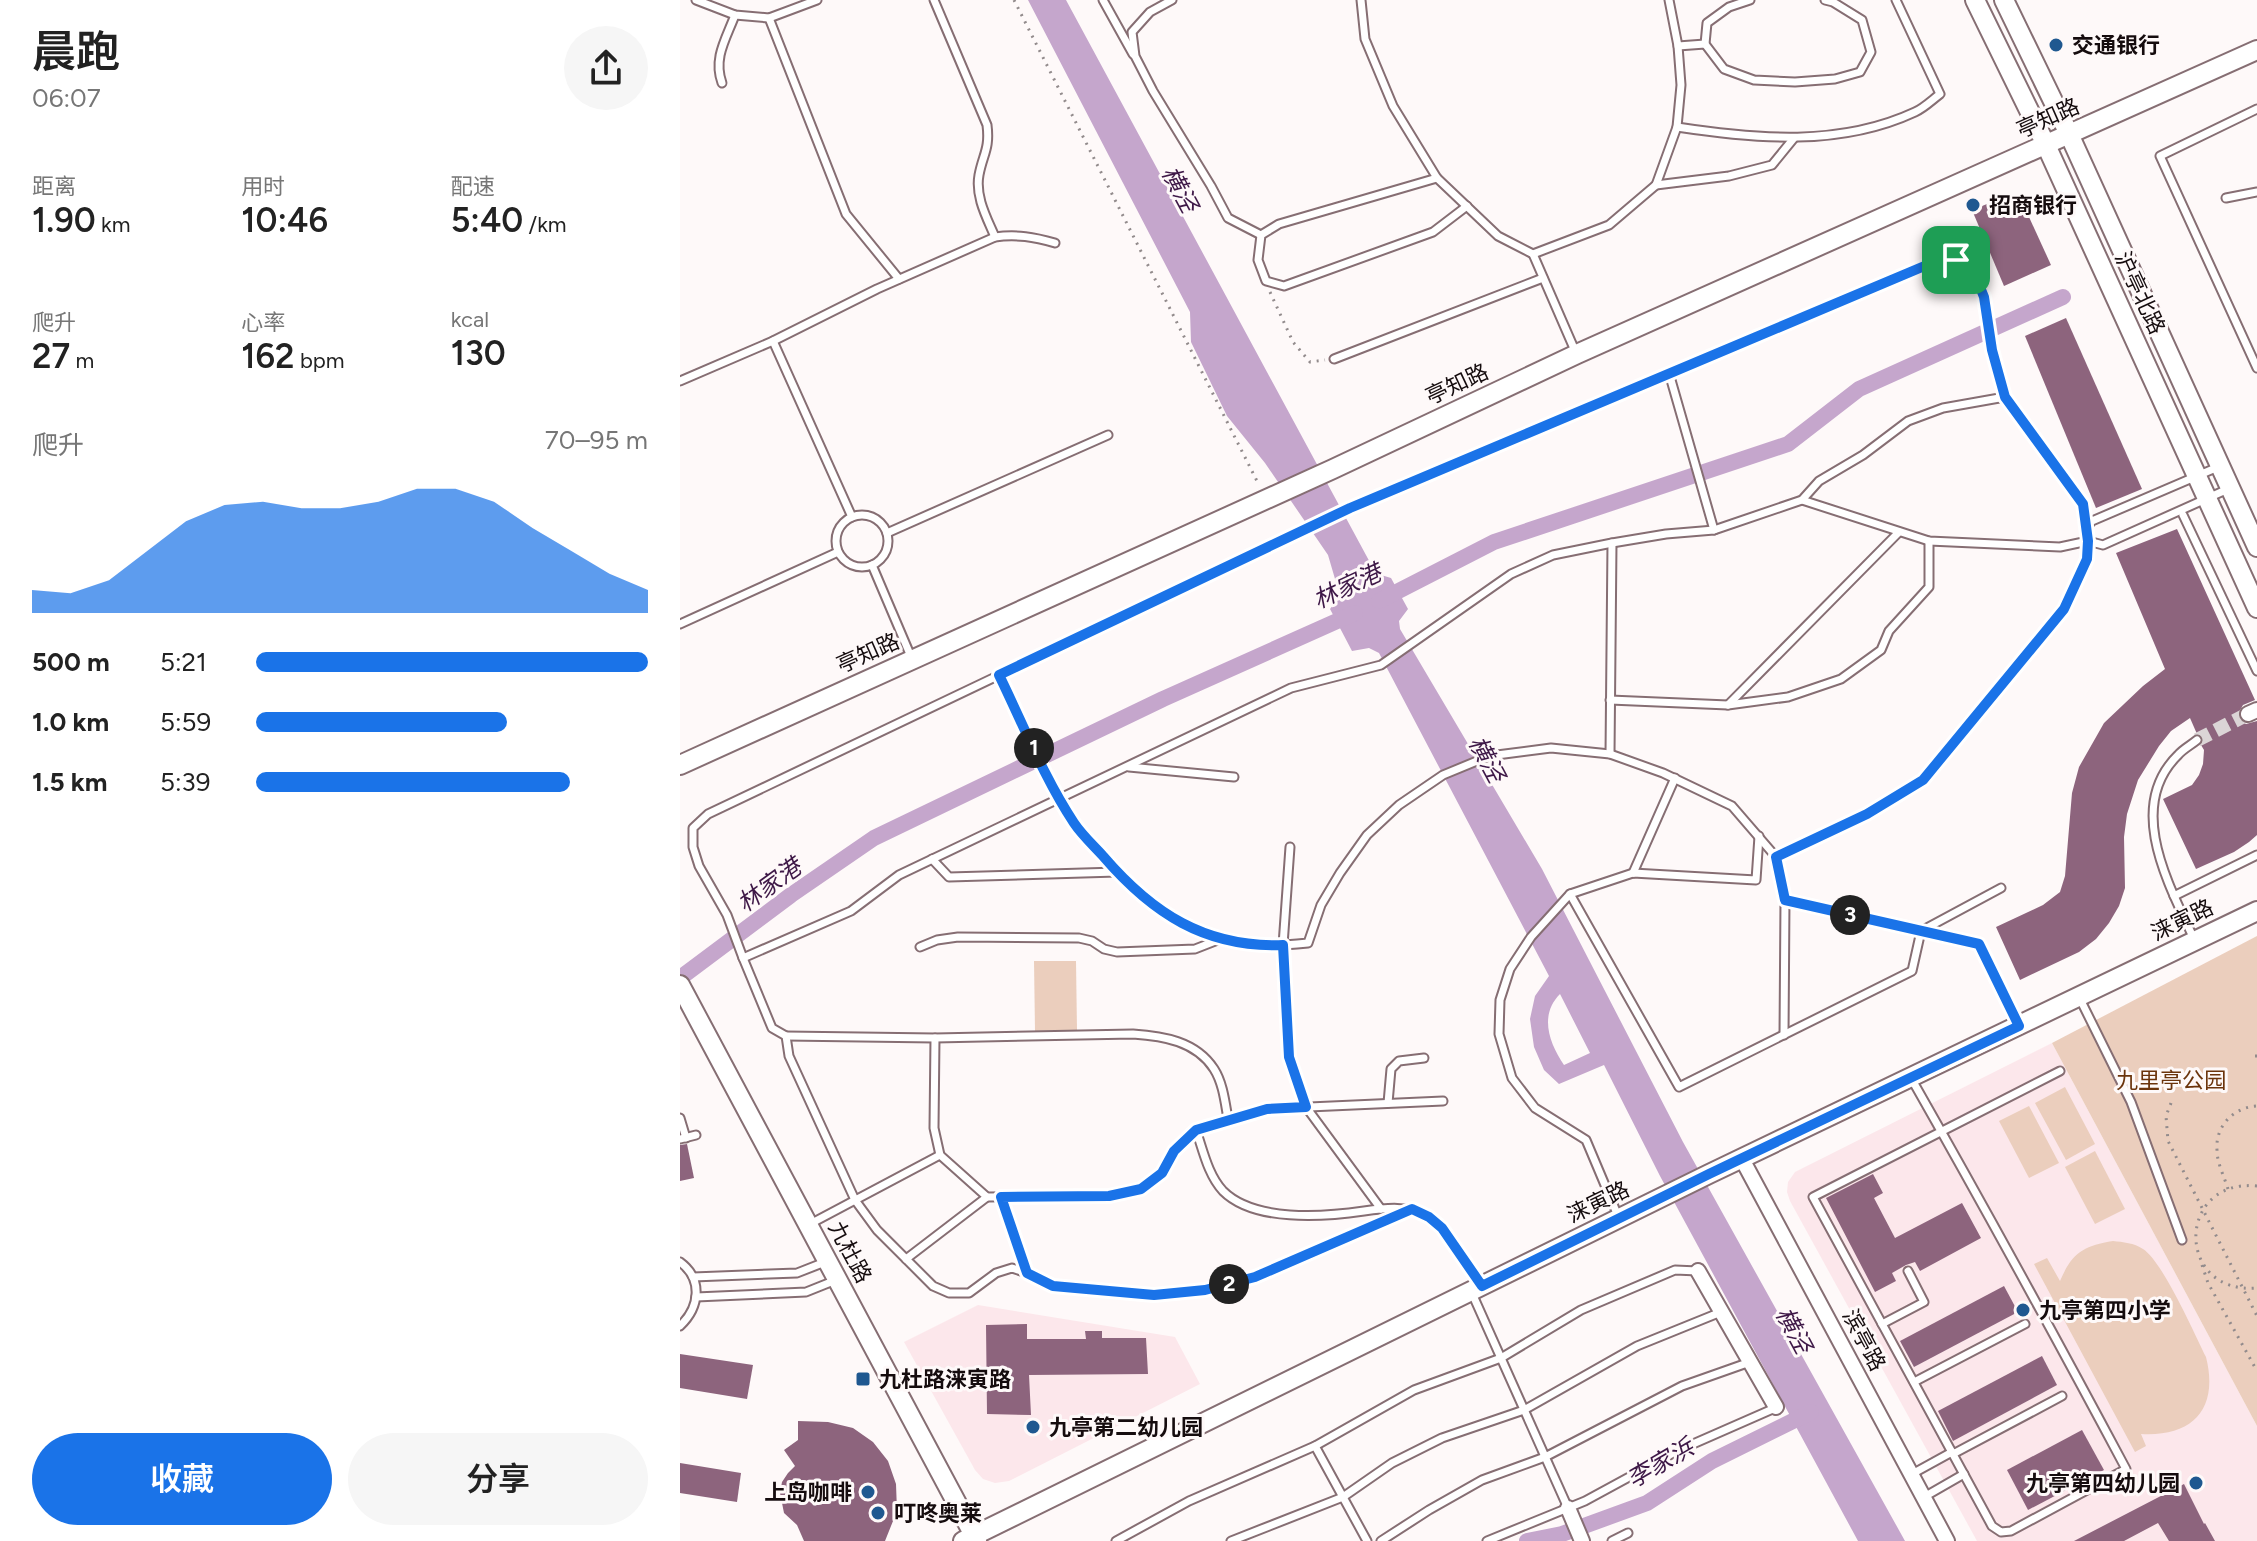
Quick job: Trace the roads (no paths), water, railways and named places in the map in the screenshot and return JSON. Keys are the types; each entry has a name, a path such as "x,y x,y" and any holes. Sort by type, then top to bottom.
{"street":[{"name":"沪亭北路","path":"1975,0 2046,145 2257,608"},
{"name":"沪亭北路","path":"2004,0 2069,134 2257,547"},
{"name":"亭知路","path":"680,765 1333,469 1577,354 2257,50"},
{"name":"涞寅路","path":"971,1539 1672,1192 2257,911"},
{"name":"九杜路","path":"680,985 971,1539"},
{"name":"滨亭路","path":"1742,1159 1947,1541"},
{"path":"1698,1271 1776,1407"},
{"path":"1568,1508 1582,1541"}],"lane":[{"path":"696,0 735,15 769,18 817,0"},
{"path":"934,0 987,125 989,142 979,177 979,193 995,237"},
{"path":"1103,0 1228,218 1261,235"},
{"path":"1135,56 1132,32 1150,12 1172,0"},
{"path":"1361,0 1365,39 1393,106 1437,178 1498,236 1533,254 1577,354"},
{"path":"1533,254 1609,225 1656,185 1677,127 1681,85 1678,46 1669,0"},
{"path":"1750,0 1729,7 1707,23 1705,44 1724,69 1754,80 1795,82 1835,79 1860,72 1871,52 1862,20 1825,0"},
{"path":"1677,127 1732,135 1794,138 1848,132 1917,111 1940,94 1896,0"},
{"path":"722,83 717,71 718,59 735,15"},
{"path":"769,18 846,214 899,279"},
{"path":"1678,46 1705,44"},
{"path":"2257,109 2160,156 2257,368"},
{"path":"1656,185 1729,176 1772,165 1794,138"},
{"path":"1261,235 1279,224 1437,178"},
{"path":"2226,198 2257,192"},
{"path":"1261,235 1258,260 1266,281 1284,286 1433,232 1467,206"},
{"path":"680,381 995,237 1031,236 1055,243"},
{"path":"1228,1119 1214,1069 1200,1053 1182,1043 1158,1036 786,1036 772,1028 727,915 699,866 693,847 693,828 708,814 1350,508 1934,262 1956,260 1974,272 1984,297 1992,350 2005,397 2083,504 2087,559 2064,609 1923,780 1867,814 1776,857"},
{"path":"1334,359 1543,278"},
{"path":"773,341 852,517"},
{"path":"1669,373 1714,530"},
{"path":"743,958 851,911 899,875 1291,688 1381,665 1511,574 1553,555 1666,534 1714,530 1802,500 1819,481 1863,455 1908,421 1943,408 2005,397"},
{"path":"887,533 1108,435"},
{"path":"2086,528 2092,521 2220,466"},
{"path":"1802,500 1929,541 2060,547 2088,541 2103,545 2230,488"},
{"path":"2183,515 2257,671"},
{"path":"869,516 887,533 884,556 872,565 849,564 838,552 839,528 852,517 869,516"},
{"path":"1728,705 1899,532"},
{"path":"1610,700 1728,705 1788,697 1841,679 1881,650 1889,631 1929,587 1929,541"},
{"path":"1610,754 1612,543"},
{"path":"680,624 838,552"},
{"path":"872,565 913,659"},
{"path":"999,675 1075,825 1117,872 1183,925 1218,940 1257,946 1308,943 1321,905 1367,835 1399,805 1443,775 1489,756 1551,748 1610,754 1675,778 1732,806 1776,857 1785,900 1784,1035"},
{"path":"2195,941 2163,872 2155,843 2152,809 2161,779 2176,757 2197,740"},
{"path":"1126,767 1234,777"},
{"path":"1633,873 1675,778"},
{"path":"1619,1218 1586,1140 1535,1108 1512,1078 1499,1034 1500,1000 1510,969 1531,937 1570,894 1633,873 1756,880 1759,836"},
{"path":"1290,847 1283,945 1289,1057 1306,1107 1381,1209"},
{"path":"2174,896 2257,855"},
{"path":"932,859 949,877 1117,872"},
{"path":"1570,894 1679,1087 1912,971 1921,931 2001,888"},
{"path":"1785,900 1979,944 2019,1026"},
{"path":"920,947 937,940 958,937 1079,938 1117,952 1195,949 1218,940"},
{"path":"2079,997 2131,1102 2182,1240"},
{"path":"786,1036 789,1056 855,1200 877,1230 933,1286 949,1293 969,1293 996,1273 1012,1268 1053,1286 1154,1295 1205,1290 1255,1277 1412,1209"},
{"path":"935,1038 934,1128 940,1155 987,1197"},
{"path":"1388,1103 1391,1069 1399,1061 1424,1058"},
{"path":"1911,1078 1942,1131 1986,1208 2126,1469 2011,1531 2001,1532 1992,1526 1813,1197 1942,1131 2060,1071"},
{"path":"906,1259 987,1197 1109,1196 1141,1189 1162,1173 1174,1151 1196,1130 1228,1119 1267,1109 1443,1101"},
{"path":"680,1118 683,1138 696,1135"},
{"path":"1196,1130 1209,1168 1221,1189 1239,1204 1301,1215 1412,1209 1442,1228 1476,1289 1501,1358 1568,1508"},
{"path":"808,1225 940,1155"},
{"path":"1001,1197 1027,1273"},
{"path":"693,1277 797,1273 827,1261"},
{"path":"680,1262 693,1277 696,1297 691,1315 680,1326"},
{"path":"1116,1541 1189,1501 1315,1446 1414,1390 1501,1358 1581,1310 1675,1270 1698,1271"},
{"path":"1882,1324 1924,1302 1908,1271"},
{"path":"696,1297 806,1292 837,1280"},
{"path":"1231,1541 1343,1497 1392,1463 1442,1438 1524,1410 1637,1346 1721,1312"},
{"path":"1914,1382 2025,1324"},
{"path":"1381,1541 1482,1480 1545,1457 1682,1386 1750,1362"},
{"path":"1911,1474 2062,1396"},
{"path":"1487,1541 1585,1501 1677,1451 1776,1407"},
{"path":"1315,1446 1367,1541"},
{"path":"1924,1497 1964,1474"},
{"path":"1612,1541 1628,1533"}],"water":[{"path":"1028,0 1066,0 1373,568 1391,578 1408,609 1399,621 1400,629 1542,869 1683,1142 1905,1541 1858,1541 1660,1176 1604,1065 1559,1084 1544,1070 1534,1047 1530,1019 1535,996 1549,976 1379,653 1369,648 1352,651 1330,609 1340,596 1328,555 1265,463 1227,416 1191,342 1190,312","holes":["1560,994 1590,1053 1564,1065 1554,1048 1548,1020"]}],"waterway":[{"name":"林家港","path":"1379,601 1494,542 1788,444 1859,389 2063,297"},
{"name":"林家港","path":"680,978 874,838 1163,699 1355,613"},
{"name":"李家浜","path":"1527,1541 1562,1534 1647,1503 1712,1461 1811,1412"}],"tunnel":[{"path":"2197,740 2248,714"}],"place":[{"name":"交通银行","path":"2056,45"},
{"name":"招商银行","path":"1973,205"},
{"name":"九亭第四小学","path":"2023,1310"},
{"name":"九杜路涞寅路","path":"863,1379"},
{"name":"九亭第二幼儿园","path":"1033,1427"},
{"name":"九亭第四幼儿园","path":"2196,1483"},
{"name":"上岛咖啡","path":"868,1492"},
{"name":"叮咚奥莱","path":"878,1513"}],"water label":[{"name":"横泾","path":"1180,189"},
{"name":"横泾","path":"1487,759"},
{"name":"横泾","path":"1794,1330"}],"park label":[{"name":"九里亭公园","path":"2171,1080"}]}
